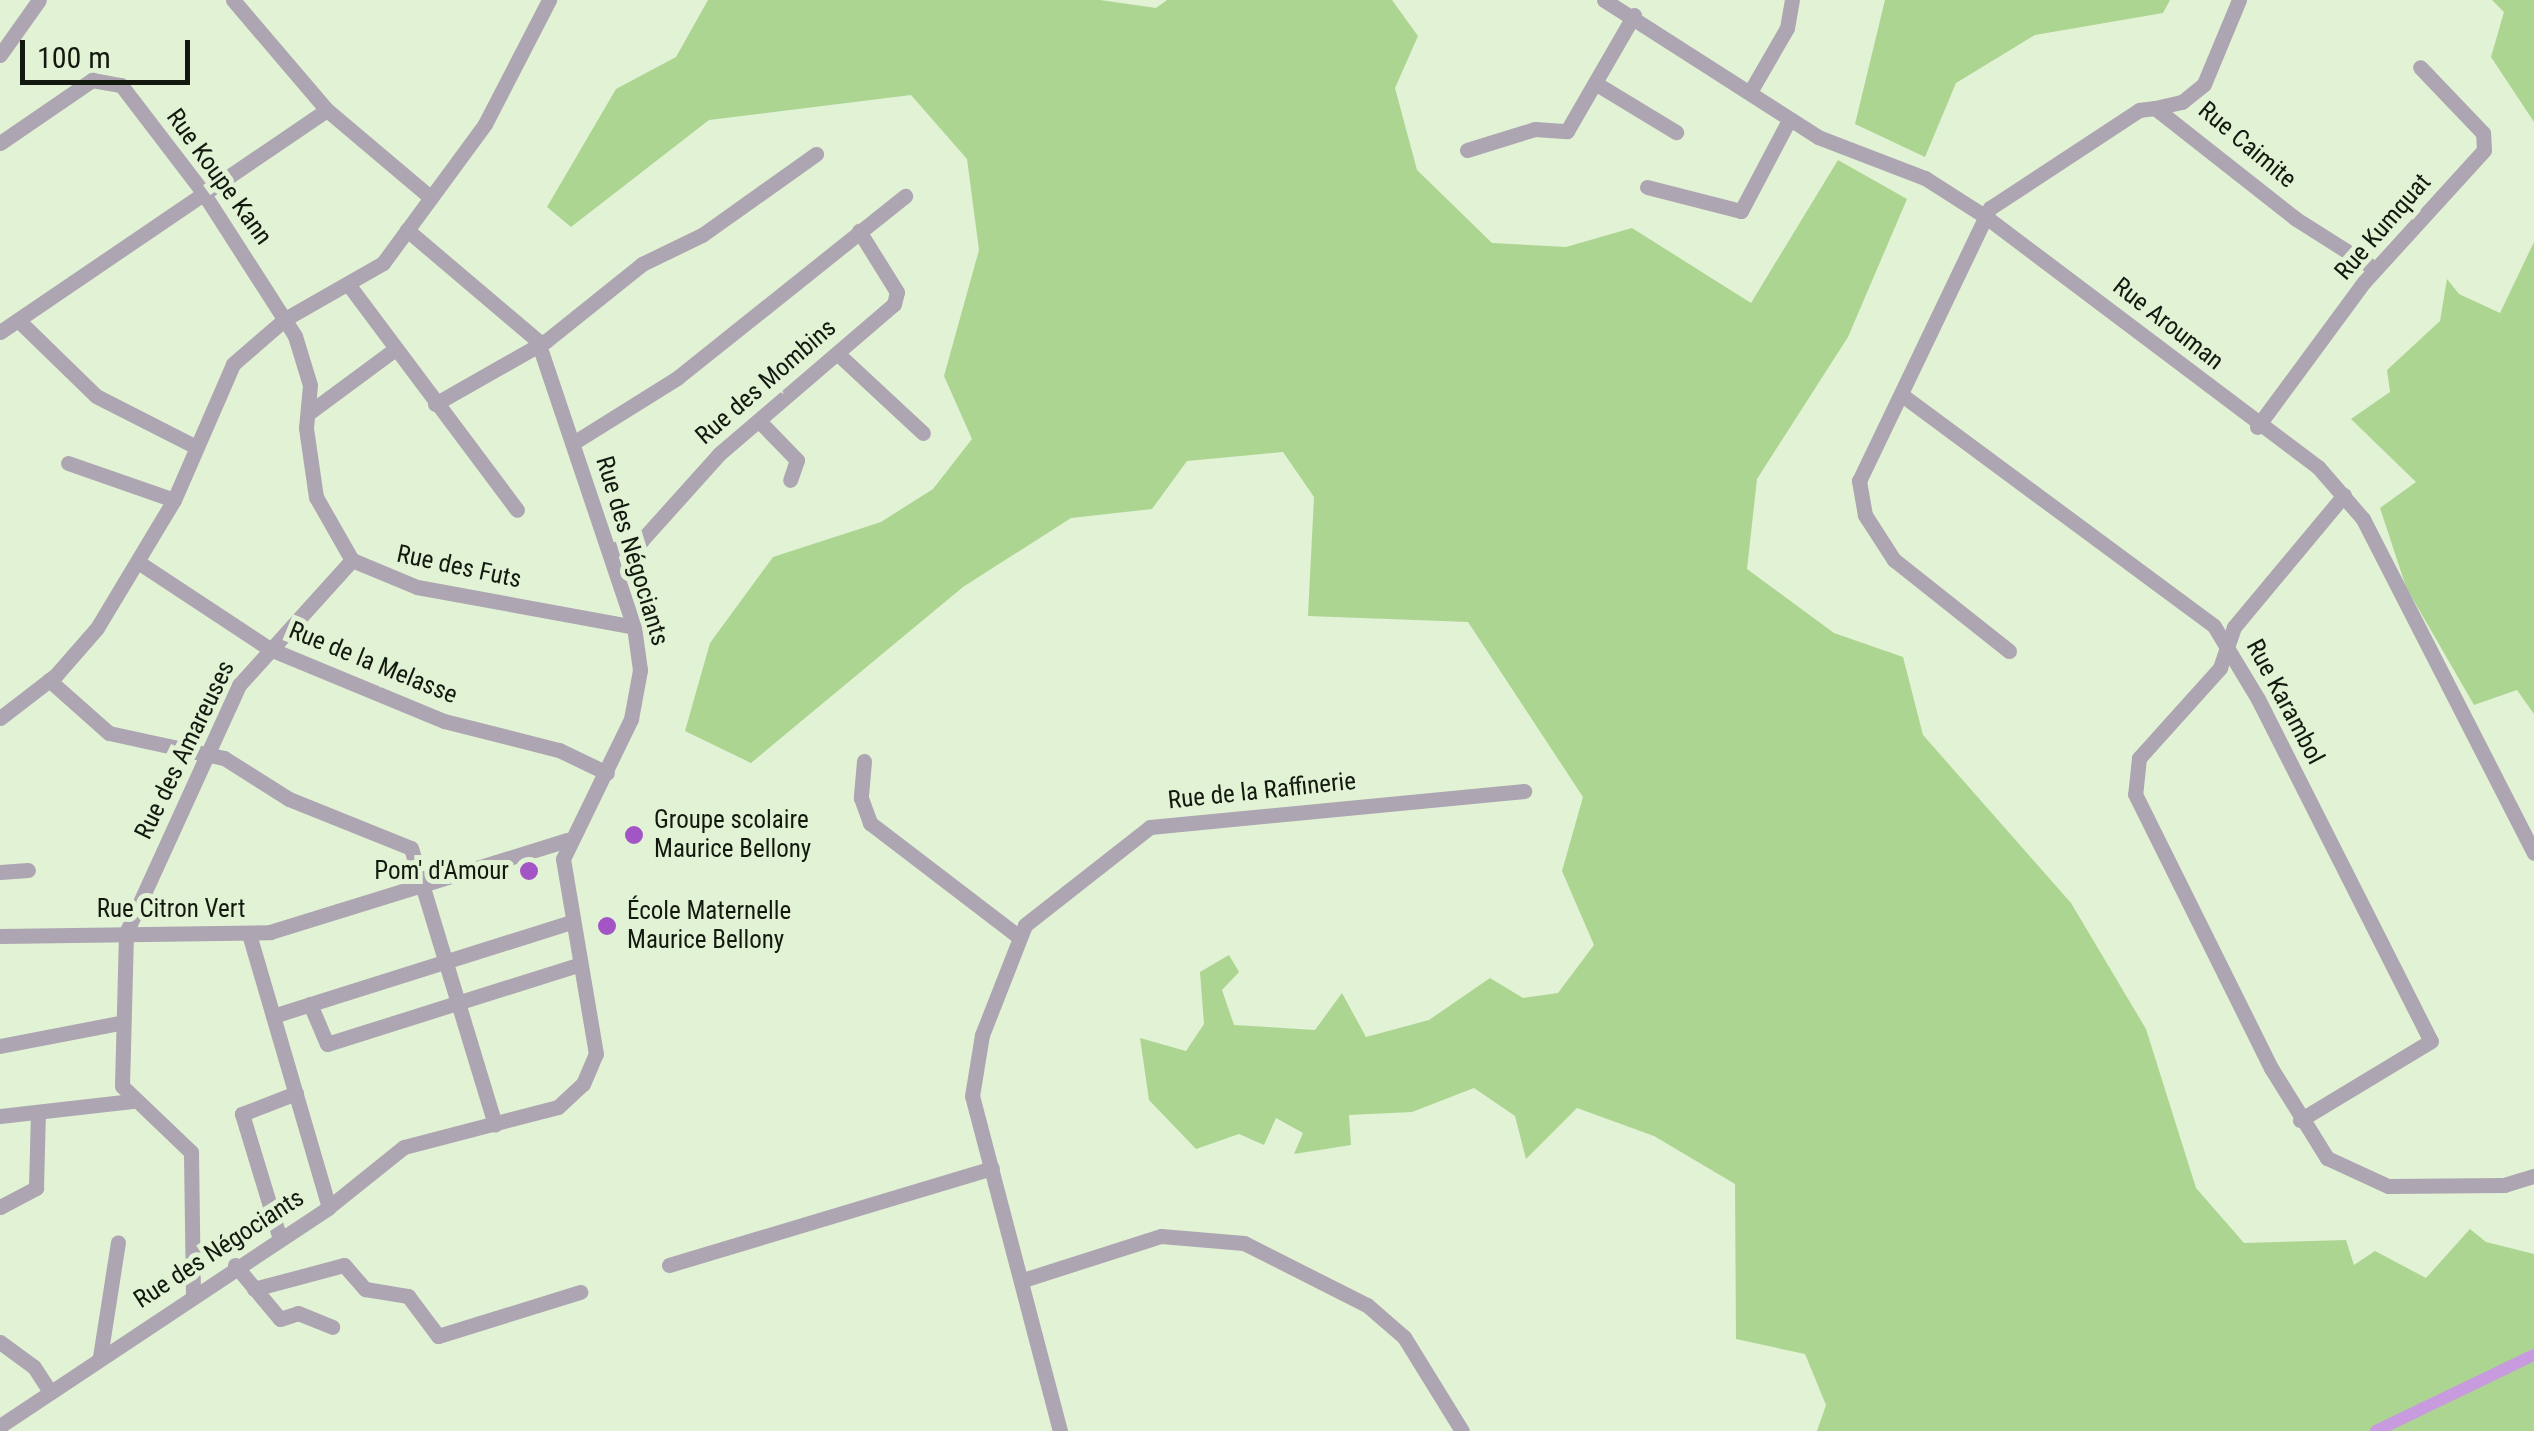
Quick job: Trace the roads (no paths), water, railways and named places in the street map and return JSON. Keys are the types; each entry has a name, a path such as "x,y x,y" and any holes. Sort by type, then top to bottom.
{"street":[{"path":"0,55 39,0"},
{"path":"234,0 326,110 431,198"},
{"path":"0,717 49,680 97,628 174,500 194,446 233,364 284,319 382,263 485,124 549,0"},
{"name":"Rue Arouman","path":"1604,0 1634,14 1789,120 1925,178 1986,216 2344,495 2534,853"},
{"path":"1750,92 1787,28 1792,0"},
{"path":"2009,651 1894,560 1865,515 1859,482 1986,216 2139,110 2182,102 2204,84 2240,0"},
{"path":"1467,150 1535,129 1567,132 1634,14"},
{"name":"Rue Kumquat","path":"2257,427 2375,270 2487,141 2420,68"},
{"name":"Rue Koupe Kann","path":"0,143 107,77 202,190 284,319"},
{"path":"1595,83 1676,132"},
{"name":"Rue Caimite","path":"2155,108 2296,219 2375,270"},
{"path":"0,332 202,190 326,110"},
{"path":"1648,186 1741,211 1789,120"},
{"path":"435,404 540,344 642,264 702,235 816,154"},
{"path":"573,443 677,378 905,196"},
{"name":"Rue des Négociants","path":"0,1426 234,1265 329,1207 404,1148 558,1108 584,1084 596,1054 580,964 568,923 567,840 632,720 640,670 634,627 540,344 518,316 407,230"},
{"name":"Rue des Mombins","path":"609,550 641,541 706,466 838,354 897,298 860,231"},
{"path":"348,284 518,510"},
{"path":"284,319 302,354 316,497 352,560"},
{"path":"19,321 96,396 194,446"},
{"path":"310,412 395,349"},
{"path":"838,354 923,434"},
{"name":"Rue Karambol","path":"1902,395 2226,642 2431,1042 2300,1120"},
{"path":"760,422 797,460 790,480"},
{"path":"68,463 174,500"},
{"path":"2344,495 2226,642 2220,668 2139,758 2134,794 2300,1120 2327,1158 2388,1186 2504,1184 2534,1176"},
{"name":"Rue des Futs","path":"352,560 417,587 634,627"},
{"name":"Rue des Amareuses","path":"126,933 240,685 352,560"},
{"name":"Rue de la Melasse","path":"138,562 270,649 444,721 558,750 606,773"},
{"path":"49,680 109,733 208,753 288,798 403,842 427,884 495,1125"},
{"path":"864,762 861,798 870,823 1018,936"},
{"name":"Rue de la Raffinerie","path":"1060,1431 972,1076 1018,936 1094,865 1150,828 1524,791"},
{"name":"Rue Citron Vert","path":"0,936 249,934 567,840"},
{"path":"0,872 28,870"},
{"path":"273,1016 568,923"},
{"path":"126,933 120,1023 122,1086 132,1102 191,1152 194,1296"},
{"path":"249,934 329,1207"},
{"path":"310,1004 327,1044 580,964"},
{"path":"0,1046 120,1023"},
{"path":"280,1240 244,1109 296,1093"},
{"path":"0,1116 132,1102"},
{"path":"0,1208 36,1188 38,1112"},
{"path":"670,1265 992,1168"},
{"path":"1023,1280 1161,1236 1244,1243 1367,1305 1404,1338 1462,1431"},
{"path":"100,1358 118,1242"},
{"path":"254,1289 344,1264 365,1290 408,1296 438,1336 580,1292"},
{"path":"234,1265 280,1319 298,1313 332,1327"},
{"path":"0,1342 34,1368 50,1392"}],"waterway":[{"path":"2376,1431 2534,1355"}],"place":[{"name":"Groupe scolaire Maurice Bellony","path":"634,835"},
{"name":"Pom' d'Amour","path":"529,871"},
{"name":"École Maternelle Maurice Bellony","path":"607,926"}]}
